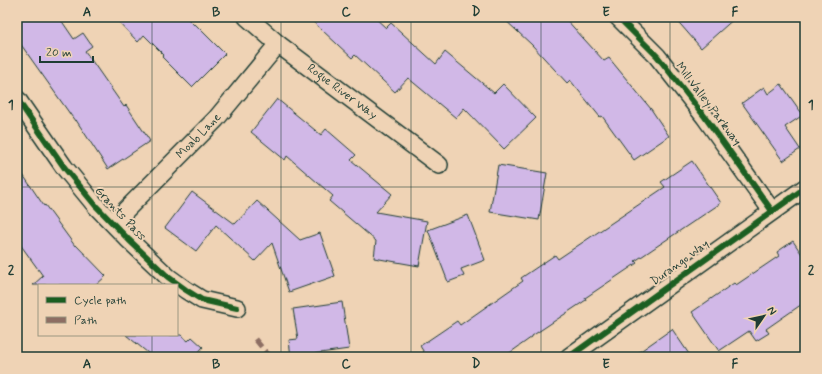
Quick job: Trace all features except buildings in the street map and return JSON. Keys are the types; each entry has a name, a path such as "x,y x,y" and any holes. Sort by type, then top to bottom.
{"street":[{"name":"Rogue River Way","path":"247,17 278,44 439,165"},
{"name":"Mill Valley Parkway","path":"618,17 657,56 700,111 772,211"},
{"name":"Moab Lane","path":"113,223 216,119 278,44"},
{"name":"Grants Pass","path":"17,99 64,167 96,206 168,277 178,284"},
{"name":"Durango Way","path":"569,357 805,188"},
{"name":"Grants Pass","path":"178,284 202,300 237,308"}],"marked path":[{"path":"255,339 271,357"}],"cycle path":[{"path":"618,17 657,56 705,117 772,211"},
{"path":"17,99 64,167 96,206 129,240 168,277 178,284"},
{"path":"569,357 805,188"},
{"path":"178,284 202,300 237,308"}]}
